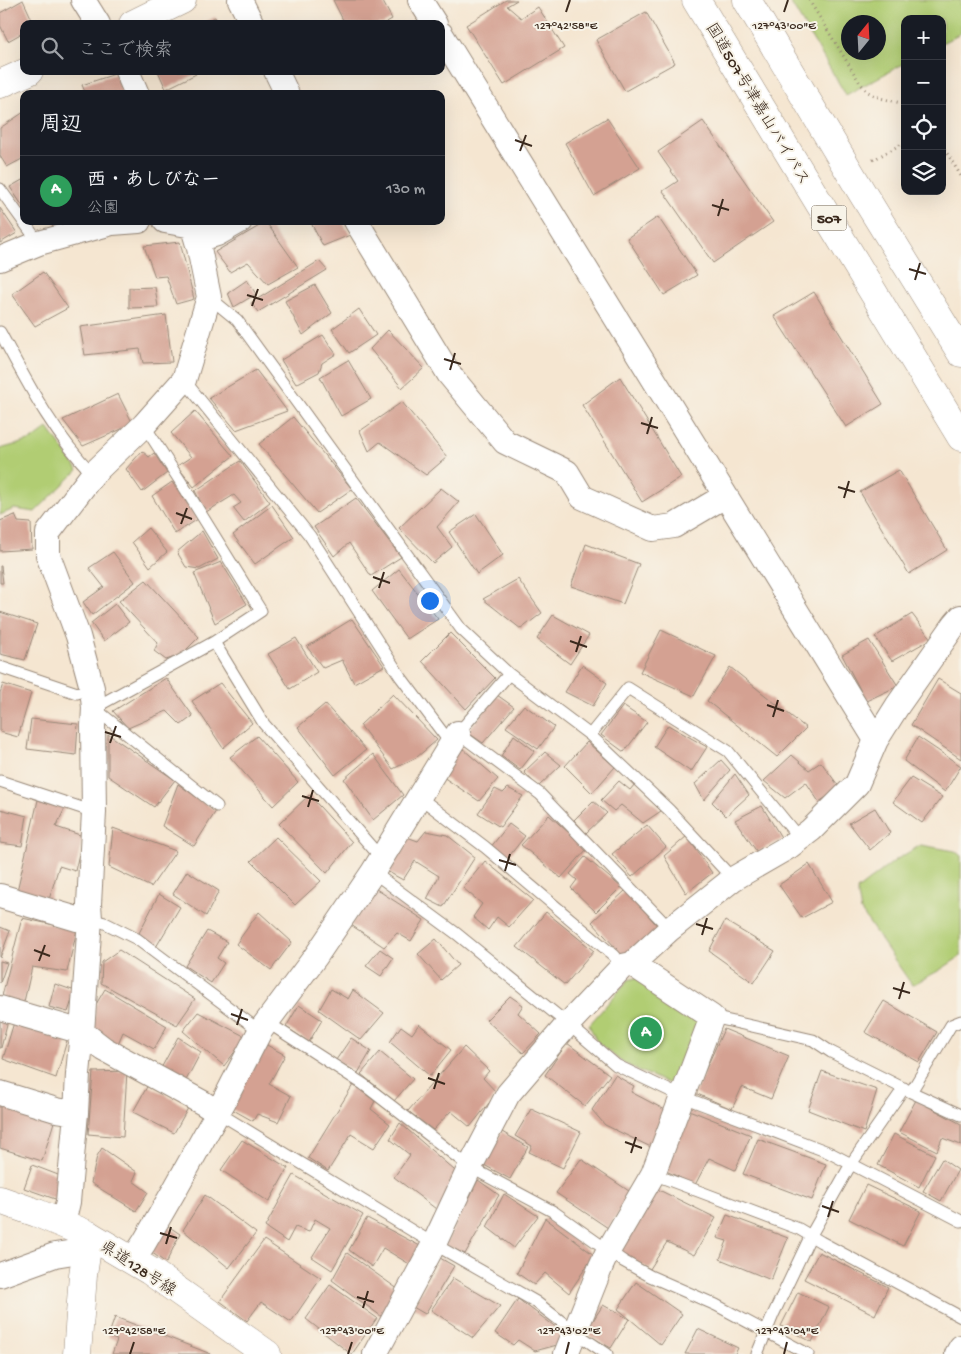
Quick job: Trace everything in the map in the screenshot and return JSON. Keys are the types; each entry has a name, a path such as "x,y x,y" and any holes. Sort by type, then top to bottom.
{"main road":[{"path":"141,20 182,0"},
{"name":"国道507号津嘉山バイパス","path":"696,0 961,437"},
{"name":"507","path":"747,0 861,191 961,353"},
{"path":"0,84 20,75"},
{"name":"県道128号線","path":"0,1200 63,1223 88,1242 150,1271 266,1354"},
{"path":"77,1354 83,1275 88,1242"}],"street":[{"path":"83,0 96,20"},
{"path":"240,0 250,20"},
{"path":"420,0 432,20"},
{"path":"445,41 876,740"},
{"path":"129,75 135,90"},
{"path":"278,75 285,90"},
{"path":"0,259 39,243 105,225"},
{"path":"63,1223 68,1202 76,1113 90,919 89,904 94,812 93,698 78,636 48,555 48,533 93,474 144,425 184,380 209,297 192,225"},
{"path":"193,225 207,237 233,225"},
{"path":"358,225 449,374 505,442 567,472 582,496 654,529 674,526 725,496"},
{"path":"375,1354 434,1244 470,1167 508,1094 568,1024 628,965 670,928 733,879 790,846 811,830 857,784 876,740 898,705 954,624 961,617"},
{"path":"132,1261 170,1199 263,1026 316,956 378,865 455,738"},
{"path":"0,896 77,919 90,919"},
{"path":"571,1343 608,1251 653,1174 712,1016 628,965"},
{"path":"0,1008 82,1032 104,1049 217,1112"},
{"path":"0,1093 56,1110 76,1113"},
{"path":"0,1275 88,1242"},
{"path":"957,1354 961,1347"}],"lane":[{"path":"0,189 20,217"},
{"path":"26,225 39,243"},
{"path":"209,297 237,320 461,629 509,674 590,735 669,810 733,879"},
{"path":"0,332 48,418 93,474"},
{"path":"184,380 310,536 400,676 455,738 540,794 670,928"},
{"path":"93,698 214,642 261,611 144,425"},
{"path":"214,642 264,724 378,865 457,934 616,1065 683,1097 828,1152 961,1221"},
{"path":"0,667 93,698 217,806"},
{"path":"455,738 509,674"},
{"path":"590,735 628,688 728,751 799,838"},
{"path":"0,781 94,812"},
{"path":"418,797 485,847 613,955 628,965"},
{"path":"90,919 105,923 137,939 263,1026 362,1084 470,1167 554,1212 623,1261 650,1276 716,1305 808,1354"},
{"path":"712,1016 813,1040 831,1052 907,1090 961,1114"},
{"path":"757,1354 810,1235 851,1164 907,1090 951,1025 961,1021"},
{"path":"217,1112 434,1244 536,1302 571,1343 608,1354"},
{"path":"653,1174 799,1229 961,1317"}],"path":[{"path":"809,0 860,83 868,92 880,98 901,103"},
{"path":"872,160 901,144"},
{"path":"945,150 961,176"}],"green space":[{"path":"789,0 961,0 961,33 946,41 946,15 901,15 901,65 846,95"},
{"path":"48,428 78,470 35,512 14,509 0,515 0,449 32,440"},
{"path":"921,845 955,851 961,856 961,956 912,985 861,911 857,890 897,859"},
{"path":"639,977 701,1020 681,1089 619,1060 597,1042 589,1025 628,980"}],"building":[{"path":"23,0 32,20 20,20 20,34 8,41 0,25 0,13"},
{"path":"333,0 382,0 392,19 390,20 343,20"},
{"path":"506,0 517,0 507,6 521,18 538,7 564,48 504,85 466,25"},
{"path":"646,12 675,63 625,91 596,40"},
{"path":"115,75 122,90 84,90 82,85"},
{"path":"160,75 194,75 166,89"},
{"path":"20,115 20,160 7,167 0,156 0,128"},
{"path":"607,118 640,168 594,196 565,143"},
{"path":"703,121 773,222 713,263 663,191 678,181 658,152"},
{"path":"20,181 20,202 10,187"},
{"path":"0,208 17,233 0,243"},
{"path":"658,217 697,275 664,295 627,238"},
{"path":"57,225 74,225 62,233"},
{"path":"261,225 268,225 298,267 268,284 248,262 230,272 215,252"},
{"path":"312,225 344,225 350,235 323,246"},
{"path":"180,242 194,299 176,304 166,276 155,277 144,246"},
{"path":"319,261 327,270 258,312 251,303"},
{"path":"43,272 68,308 35,326 12,294"},
{"path":"247,280 256,294 234,307 228,293"},
{"path":"315,285 332,313 303,335 285,301"},
{"path":"155,287 158,307 129,308 129,288"},
{"path":"814,292 883,404 846,427 774,316"},
{"path":"359,309 376,335 349,353 332,329"},
{"path":"166,315 172,362 143,363 140,349 85,355 80,327"},
{"path":"388,330 424,368 402,388 370,349"},
{"path":"323,335 336,354 322,363 319,372 296,384 281,360"},
{"path":"348,360 371,399 341,416 320,377"},
{"path":"256,370 287,411 236,430 209,398"},
{"path":"620,377 681,477 642,502 582,405"},
{"path":"118,394 133,424 83,446 63,420"},
{"path":"402,402 447,457 426,475 380,442 369,451 360,431"},
{"path":"195,411 233,456 194,487 177,466 191,457 171,433"},
{"path":"293,417 352,489 317,513 259,444"},
{"path":"142,451 149,457 154,453 167,473 142,492 126,469"},
{"path":"240,461 270,502 244,522 233,508 241,503 234,495 206,512 195,491"},
{"path":"899,470 947,550 909,574 860,492"},
{"path":"172,482 198,519 175,534 152,496"},
{"path":"441,488 459,502 437,527 452,547 433,563 399,528"},
{"path":"356,498 401,557 371,576 349,543 334,556 314,527"},
{"path":"272,505 294,537 255,564 233,535"},
{"path":"476,514 503,555 477,574 449,532"},
{"path":"15,515 18,522 31,523 32,549 0,551 0,521"},
{"path":"148,528 167,552 150,567 132,542"},
{"path":"202,531 218,559 199,569 186,567 177,552"},
{"path":"586,544 639,564 623,604 571,586"},
{"path":"113,552 135,582 92,615 83,602 104,587 89,568"},
{"path":"221,562 247,604 215,623 194,573"},
{"path":"1,566 3,583 0,583"},
{"path":"399,569 438,619 407,639 372,591"},
{"path":"518,579 542,613 521,629 483,599"},
{"path":"146,580 199,637 181,655 166,660 154,651 158,643 119,601"},
{"path":"115,604 129,622 104,641 91,623"},
{"path":"0,612 37,624 25,660 0,654"},
{"path":"912,614 931,639 892,661 875,637"},
{"path":"553,615 589,635 570,664 537,639"},
{"path":"352,619 384,666 354,683 342,660 323,668 307,647"},
{"path":"661,630 716,656 694,696 640,672"},
{"path":"450,633 495,678 466,709 422,661"},
{"path":"296,638 317,672 290,689 268,654"},
{"path":"869,640 898,686 866,701 842,655"},
{"path":"582,665 607,683 593,706 565,692"},
{"path":"730,667 806,728 777,757 707,701"},
{"path":"166,678 193,716 181,725 167,711 128,728 113,711"},
{"path":"938,679 961,693 961,759 911,725"},
{"path":"220,683 252,723 223,748 192,701"},
{"path":"3,684 31,693 18,737 0,732 0,693"},
{"path":"393,694 437,740 417,757 393,769 360,725"},
{"path":"497,695 514,707 483,743 467,732"},
{"path":"325,704 366,750 335,775 298,727"},
{"path":"524,705 554,727 538,749 506,727"},
{"path":"623,706 647,722 624,752 601,735"},
{"path":"31,719 78,724 76,755 27,749"},
{"path":"668,725 707,747 691,772 654,747"},
{"path":"108,734 175,780 154,807 108,776"},
{"path":"514,735 535,751 520,770 501,756"},
{"path":"257,736 298,782 273,806 230,757"},
{"path":"918,737 961,766 945,792 904,761"},
{"path":"587,742 615,767 592,793 565,766"},
{"path":"456,743 498,779 479,801 437,773"},
{"path":"545,752 561,765 538,787 524,772"},
{"path":"373,754 403,795 373,820 344,779"},
{"path":"792,755 809,770 821,762 840,788 819,802 806,782 785,798 764,781"},
{"path":"721,760 730,770 704,800 695,784"},
{"path":"735,774 749,795 726,816 712,802"},
{"path":"911,778 942,797 922,823 893,802"},
{"path":"619,781 630,790 635,784 661,811 643,823 621,805 614,811 601,800"},
{"path":"178,784 216,811 194,846 162,826"},
{"path":"508,788 523,796 500,827 478,813 495,789 503,793"},
{"path":"309,795 352,842 327,873 279,824"},
{"path":"38,800 65,808 56,827 83,836 75,871 59,866 48,903 17,891"},
{"path":"593,801 607,813 586,833 574,820"},
{"path":"762,806 782,839 757,852 735,820"},
{"path":"875,808 890,833 870,850 849,823"},
{"path":"0,809 27,816 22,846 0,843"},
{"path":"549,815 587,849 561,878 521,845"},
{"path":"509,824 525,836 506,860 490,848"},
{"path":"647,825 666,847 632,877 612,854"},
{"path":"113,828 176,851 151,887 109,867"},
{"path":"426,831 447,835 475,857 443,907 427,899 439,876 415,861 403,880 383,869 404,836 418,841"},
{"path":"687,836 712,873 686,893 664,856"},
{"path":"276,837 321,881 295,905 251,861"},
{"path":"585,857 621,887 596,912 571,888 577,880 570,874"},
{"path":"485,861 533,900 509,927 497,917 488,930 473,917 482,904 463,888"},
{"path":"809,864 832,902 802,918 779,885"},
{"path":"187,871 219,891 206,916 173,894"},
{"path":"373,887 424,920 411,941 397,933 384,947 351,925"},
{"path":"626,890 661,930 627,960 592,922"},
{"path":"159,894 180,907 156,947 139,933"},
{"path":"259,912 292,942 271,970 236,944"},
{"path":"546,912 594,951 565,985 517,947"},
{"path":"22,918 77,930 67,972 32,967 23,1006 1,1000"},
{"path":"725,921 775,951 754,983 709,951"},
{"path":"0,927 10,931 0,958"},
{"path":"207,931 227,942 217,958 224,963 211,983 185,966"},
{"path":"436,939 458,965 441,980 418,954"},
{"path":"380,949 393,958 381,976 366,966"},
{"path":"119,950 195,999 177,1025 101,983 102,962"},
{"path":"0,961 7,963 0,983"},
{"path":"55,984 75,991 68,1012 49,1007"},
{"path":"105,989 167,1026 154,1049 123,1032 117,1046 94,1032 95,1006"},
{"path":"331,989 348,999 353,990 384,1013 361,1040 319,1010"},
{"path":"510,996 523,1005 518,1013 541,1034 523,1053 486,1020"},
{"path":"884,1001 937,1032 919,1062 865,1032"},
{"path":"299,1005 322,1020 309,1042 286,1027"},
{"path":"198,1012 246,1037 224,1066 183,1031"},
{"path":"0,1017 8,1020 1,1048 0,1048"},
{"path":"15,1019 68,1037 56,1078 3,1059"},
{"path":"419,1024 451,1050 430,1076 390,1042 401,1026 412,1034"},
{"path":"724,1029 789,1056 771,1099 742,1087 732,1109 695,1093"},
{"path":"178,1037 201,1052 183,1086 159,1072"},
{"path":"351,1038 371,1051 358,1073 336,1060"},
{"path":"567,1043 610,1075 585,1106 545,1075"},
{"path":"265,1044 285,1055 269,1084 291,1096 278,1122 257,1114 253,1121 228,1107"},
{"path":"464,1047 489,1071 483,1078 497,1093 470,1127 451,1111 433,1130 408,1111"},
{"path":"380,1052 413,1079 394,1101 361,1074"},
{"path":"127,1071 123,1137 88,1134 93,1072"},
{"path":"822,1071 877,1090 864,1132 808,1110"},
{"path":"615,1075 634,1086 631,1092 669,1112 655,1149 605,1125 592,1110"},
{"path":"148,1085 188,1108 174,1133 133,1112"},
{"path":"353,1085 375,1101 371,1109 390,1124 374,1148 351,1134 328,1171 308,1158"},
{"path":"916,1100 961,1124 961,1145 942,1138 937,1151 899,1132"},
{"path":"0,1105 54,1122 42,1161 0,1148"},
{"path":"531,1109 581,1132 563,1168 529,1152 532,1146 515,1136"},
{"path":"689,1110 751,1135 735,1170 709,1158 695,1185 664,1170"},
{"path":"400,1123 462,1177 444,1215 394,1177 410,1155 390,1139"},
{"path":"502,1132 528,1147 510,1179 484,1165"},
{"path":"894,1134 935,1155 919,1187 878,1165"},
{"path":"758,1139 826,1164 812,1200 743,1174"},
{"path":"242,1140 288,1168 269,1202 221,1170"},
{"path":"102,1148 137,1172 133,1181 148,1192 136,1211 91,1183 97,1156"},
{"path":"581,1159 632,1193 608,1228 556,1193"},
{"path":"942,1159 958,1170 941,1201 923,1191"},
{"path":"32,1165 66,1178 58,1200 24,1188"},
{"path":"294,1175 363,1215 332,1270 312,1257 330,1228 315,1219 309,1232 295,1227 287,1242 265,1227"},
{"path":"478,1180 499,1195 465,1254 445,1245"},
{"path":"866,1185 921,1211 903,1246 849,1219"},
{"path":"657,1189 716,1218 694,1255 667,1242 650,1269 619,1253"},
{"path":"504,1194 538,1216 514,1248 487,1227"},
{"path":"205,1195 256,1233 229,1268 183,1230"},
{"path":"727,1215 788,1238 771,1280 720,1259 727,1241 717,1238"},
{"path":"367,1218 422,1247 411,1265 383,1248 372,1267 349,1250"},
{"path":"545,1218 594,1255 569,1293 545,1273 534,1285 517,1273"},
{"path":"162,1222 180,1234 166,1263 147,1249"},
{"path":"264,1240 321,1278 291,1322 261,1302 247,1321 220,1301"},
{"path":"819,1252 888,1287 875,1315 804,1279"},
{"path":"347,1253 402,1292 389,1322 332,1280"},
{"path":"440,1258 454,1266 425,1314 413,1307"},
{"path":"453,1278 500,1306 473,1338 431,1310"},
{"path":"636,1282 682,1314 661,1345 618,1309"},
{"path":"330,1285 377,1318 352,1354 306,1319"},
{"path":"798,1292 829,1307 812,1342 781,1326"},
{"path":"518,1299 565,1334 557,1345 535,1351 518,1340 513,1345 495,1333"},
{"path":"603,1305 629,1319 611,1348 585,1333"},
{"path":"115,1317 211,1354 112,1354 117,1340 108,1337"},
{"path":"698,1329 738,1348 735,1354 685,1354"}],"place":[{"name":"西・あしびなー","path":"646,1033"}]}
